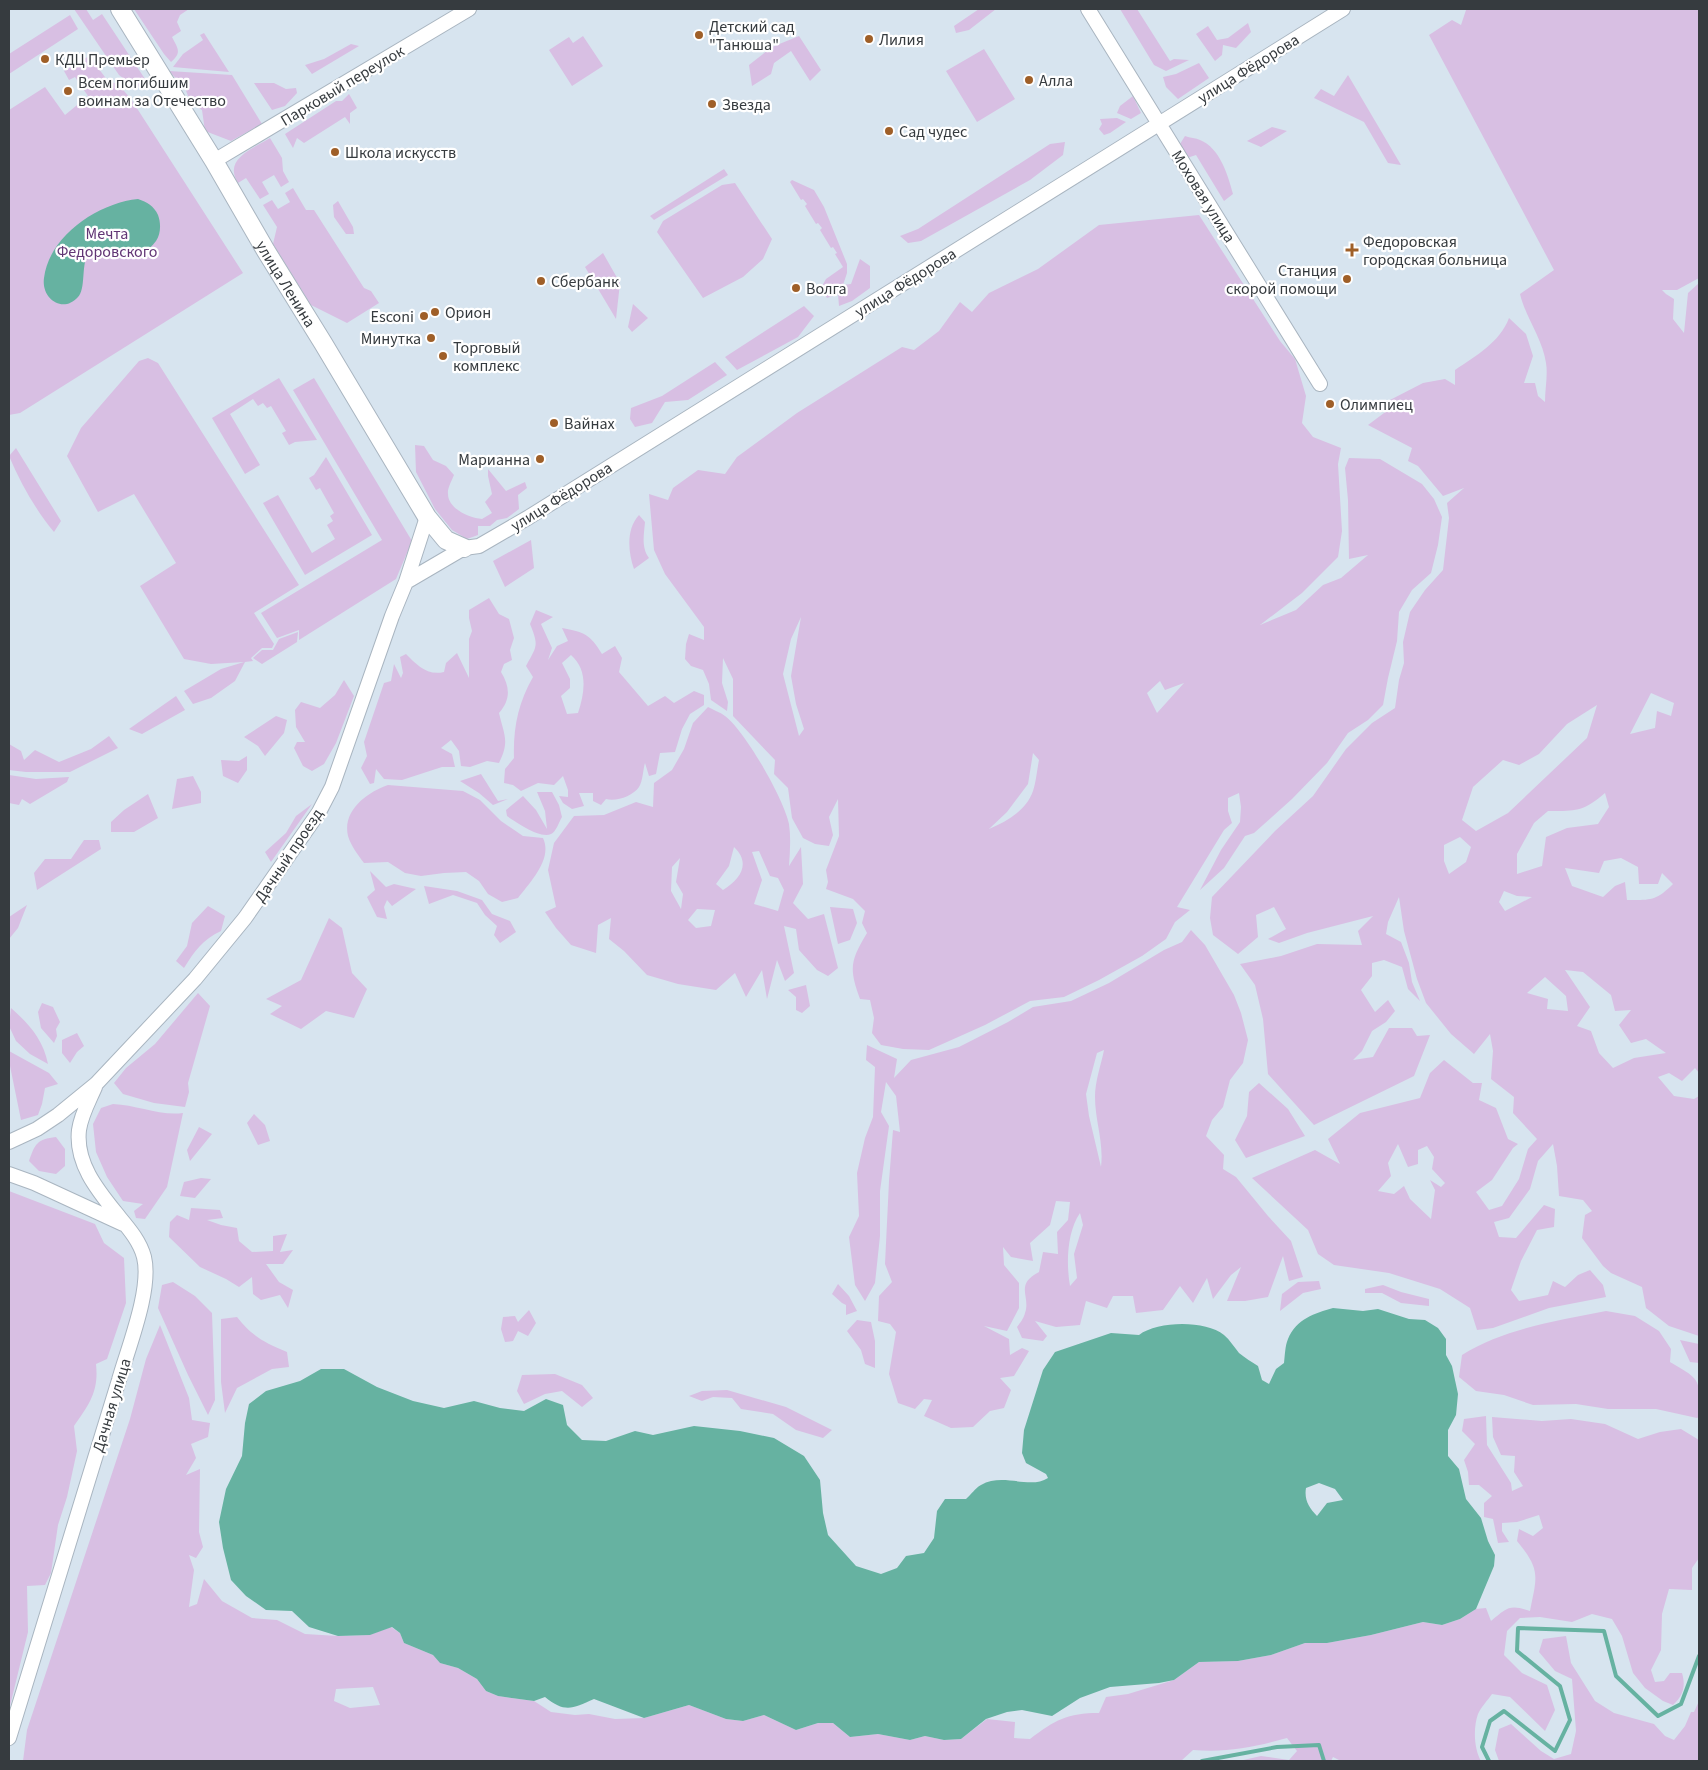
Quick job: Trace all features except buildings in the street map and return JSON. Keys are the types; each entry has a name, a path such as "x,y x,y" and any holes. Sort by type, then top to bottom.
{"street":[{"name":"улица Ленина","path":"120,9 214,161 266,251 427,517 446,540 464,548"},
{"name":"Парковый переулок","path":"214,161 469,9"},
{"name":"Моховая улица","path":"1088,9 1320,384"},
{"name":"улица Фёдорова","path":"406,582 464,548 479,546 528,517 1342,9"},
{"name":"Дачный проезд","path":"96,1084 201,972 245,918 320,812 332,788 392,616 406,582 427,517"},
{"path":"9,1142 37,1129 58,1116 96,1084"},
{"name":"Дачная улица","path":"9,1738 119,1380 142,1299 146,1277 144,1258 138,1242 100,1192 86,1170 80,1150 79,1131 96,1084"},
{"path":"9,1174 34,1183 126,1225"}],"green space":[{"path":"74,9 86,9 93,20 102,14 147,82 147,87 133,86 119,75"},
{"path":"134,9 189,9 180,15 177,22 181,31 172,37 178,53 171,62 164,54"},
{"path":"979,9 996,9 969,30 956,33 954,26"},
{"path":"1120,9 1137,9 1170,61 1174,59 1189,60 1166,71 1154,65"},
{"path":"1699,9 1699,278 1677,290 1662,290 1674,299 1673,319 1684,333 1688,293 1699,283 1699,1073 1695,1068 1682,1081 1669,1073 1658,1077 1674,1096 1694,1099 1699,1096 1699,1336 1669,1326 1646,1308 1642,1287 1611,1273 1603,1266 1582,1238 1585,1215 1592,1211 1583,1200 1559,1196 1553,1144 1538,1161 1530,1189 1509,1218 1494,1222 1499,1237 1516,1238 1544,1205 1555,1209 1554,1227 1537,1230 1521,1261 1511,1290 1519,1301 1548,1295 1553,1281 1565,1287 1578,1275 1590,1270 1603,1285 1606,1297 1549,1308 1493,1328 1477,1330 1470,1308 1440,1289 1389,1273 1334,1265 1318,1254 1308,1230 1252,1178 1315,1150 1340,1164 1328,1139 1360,1113 1420,1098 1430,1073 1444,1060 1473,1083 1482,1083 1479,1100 1496,1108 1508,1139 1518,1144 1513,1148 1492,1180 1476,1192 1489,1210 1502,1206 1519,1179 1528,1149 1537,1139 1513,1113 1514,1097 1491,1079 1493,1051 1490,1034 1474,1054 1451,1034 1426,1003 1417,979 1404,931 1399,897 1388,922 1386,934 1401,942 1409,963 1412,982 1420,1001 1408,989 1402,967 1384,960 1372,963 1372,976 1361,990 1375,1012 1388,1000 1395,1011 1386,1022 1372,1031 1362,1051 1353,1060 1373,1057 1389,1028 1412,1028 1417,1036 1430,1035 1414,1076 1314,1125 1268,1074 1263,1019 1255,985 1240,964 1281,956 1317,944 1362,945 1358,931 1373,916 1307,933 1279,943 1268,939 1286,929 1274,907 1256,915 1258,937 1238,954 1213,935 1210,918 1212,897 1275,831 1313,796 1346,749 1372,723 1395,708 1399,680 1404,663 1403,642 1410,612 1425,590 1443,570 1449,518 1447,503 1464,488 1443,496 1418,466 1408,461 1412,448 1368,425 1388,410 1390,400 1423,383 1445,379 1455,385 1455,370 1479,354 1493,341 1505,327 1509,318 1526,334 1533,356 1524,383 1535,383 1538,396 1545,402 1547,372 1544,354 1520,294 1554,270 1429,35 1452,20 1461,25 1466,10","holes":["1651,693 1674,703 1671,716 1657,711 1655,728 1630,734","1597,705 1587,738 1508,813 1476,831 1462,820 1473,787 1503,760 1519,765 1539,754 1567,724","1605,793 1609,807 1598,824 1567,828 1546,837 1542,866 1517,874 1517,854 1534,823 1548,811 1573,810 1591,804","1460,837 1471,847 1466,862 1449,874 1444,861 1444,845","1621,858 1638,867 1639,884 1658,884 1662,873 1673,884 1657,897 1627,900 1625,882 1615,886 1603,897 1572,886 1565,868 1599,873 1604,861","1504,891 1517,896 1532,897 1505,911 1499,902","1565,970 1583,972 1611,995 1615,1011 1631,1010 1619,1025 1631,1043 1646,1039 1666,1053 1634,1058 1613,1068 1599,1053 1591,1031 1577,1026 1590,1007","1545,977 1566,996 1568,1011 1547,1009 1548,999 1527,993","1398,1144 1408,1167 1418,1164 1418,1150 1427,1146 1434,1157 1432,1169 1445,1183 1441,1187 1430,1180 1435,1190 1431,1219 1410,1199 1404,1186 1394,1194 1378,1191 1391,1176 1388,1163"]},
{"path":"70,15 78,29 9,74 9,54"},
{"path":"1248,23 1251,32 1236,48 1223,45 1222,55 1215,61 1196,34 1208,26 1217,40 1228,38"},
{"path":"204,33 229,72 173,67 183,54 203,40 200,35"},
{"path":"583,36 603,66 572,86 549,50 569,37 573,43"},
{"path":"799,36 821,70 810,81 791,51 774,63 771,74 752,86 749,65 772,47"},
{"path":"351,44 359,46 312,74 305,65 324,59"},
{"path":"984,49 1015,99 977,122 946,71"},
{"name":"Мечта Федоровского","path":"89,56 108,81 118,84 131,99 243,273 20,413 9,415 9,110 45,87 65,115 88,96 75,77 69,80 64,71"},
{"path":"1199,63 1209,78 1178,99 1166,87 1163,77 1176,74"},
{"path":"169,71 232,75 262,124 231,141 205,131 202,110 191,104 185,88"},
{"path":"1348,75 1401,165 1388,163 1364,122 1314,98 1321,89 1334,96"},
{"path":"254,83 274,83 286,89 296,88 297,93 285,106 272,110"},
{"path":"349,94 357,108 350,113 350,124 345,117 304,143 297,138 293,148 285,134 336,101 342,101"},
{"path":"1133,96 1141,113 1131,119 1117,113 1120,106"},
{"path":"1117,118 1126,122 1104,135 1099,129 1102,124 1100,119"},
{"path":"1272,127 1287,131 1261,147 1247,141"},
{"path":"1185,136 1198,139 1207,144 1218,156 1226,171 1233,194 1224,201 1196,155 1184,159 1180,144"},
{"path":"270,138 282,158 283,171 289,182 281,187 274,175 262,182 269,194 260,199 246,178 238,183 234,175 234,167 237,161 248,151"},
{"path":"1065,142 1063,155 1030,180 921,241 908,243 900,236 918,229 1050,144"},
{"path":"724,169 728,175 654,220 650,216"},
{"path":"792,180 814,190 824,207 847,264 847,273 843,285 851,284 860,259 870,266 870,288 852,301 839,306 838,294 827,298 821,288 826,279 843,267 835,254 837,253 833,247 831,248 820,230 822,228 818,223 816,224 805,206 807,204 803,199 801,200 790,182"},
{"path":"735,183 772,239 763,259 743,277 703,298 657,232 663,221 722,185"},
{"path":"293,188 306,210 314,210 364,288 371,291 379,303 347,323 311,305 273,244 277,227 263,205 272,200 278,209 290,202 285,193"},
{"path":"338,201 353,227 354,234 346,234 334,217 333,205"},
{"path":"1199,215 1280,341 1295,359 1306,396 1302,423 1313,437 1341,448 1338,464 1342,531 1338,557 1302,593 1260,625 1296,610 1323,585 1341,578 1368,555 1349,559 1348,500 1345,468 1349,458 1380,459 1422,484 1434,499 1442,517 1431,573 1412,590 1399,612 1397,641 1383,705 1368,720 1348,733 1327,763 1292,799 1254,833 1245,836 1224,868 1200,890 1221,850 1240,822 1241,807 1239,793 1228,798 1228,811 1232,823 1224,830 1177,907 1190,910 1175,922 1166,939 1142,956 1064,997 1030,1001 985,1025 929,1050 903,1049 881,1045 872,1033 874,1018 870,1000 860,999 853,972 854,958 867,933 862,923 865,911 853,899 826,889 828,882 826,870 839,836 838,799 829,817 833,835 829,846 815,844 803,838 792,818 788,788 774,774 775,760 733,716 733,679 723,658 722,683 728,702 727,711 711,700 709,684 703,670 691,666 685,659 689,634 704,640 704,627 665,574 654,550 649,494 668,500 673,488 698,470 725,474 737,457 797,413 902,347 914,350 939,331 960,302 972,312 989,293 1038,269 1099,225","holes":["801,617 791,676 796,704 804,729 799,736 783,674 791,639","1160,681 1165,690 1184,683 1157,713 1147,693","1033,753 1039,760 1030,798 1021,810 989,829 1007,812 1028,784"]},
{"path":"603,253 620,283 616,319 585,267"},
{"path":"633,304 648,318 632,332 628,327"},
{"path":"804,306 814,316 798,337 737,370 725,357"},
{"path":"148,358 158,363 299,585 254,613 274,644 272,648 262,648 251,658 253,661 245,662 235,681 211,698 193,704 184,691 221,669 244,662 211,664 184,659 140,586 176,563 134,494 98,512 67,456 81,428 139,361"},
{"path":"715,362 727,375 688,400 665,402 652,423 635,427 630,419 631,408 662,396"},
{"path":"279,378 317,440 295,442 289,445 282,433 286,431 271,406 267,408 263,403 258,406 253,399 230,414 260,465 245,474 212,418"},
{"path":"314,378 412,541 396,579 299,640 299,630 277,638 261,613 382,540 293,390"},
{"path":"415,445 424,446 433,460 446,466 454,475 448,494 452,504 460,512 482,519 492,513 485,502 492,494 488,469 506,491 525,482 527,488 518,495 519,509 507,518 497,520 490,526 478,526 478,535 467,539 452,530 435,509 416,472"},
{"path":"16,448 61,521 54,532 35,505 9,456"},
{"path":"326,457 372,535 305,575 263,503 278,495 312,553 335,539 327,525 333,521 330,516 334,513 320,488 316,490 309,478 314,475"},
{"path":"639,515 645,522 644,545 649,558 634,569 629,541 632,527"},
{"path":"531,540 534,568 505,587 493,561"},
{"path":"489,598 499,614 509,619 514,638 510,650 512,660 504,664 501,672 508,693 506,703 499,713 505,743 499,763 487,761 470,767 461,766 459,751 451,740 441,748 452,754 455,767 442,767 402,780 384,779 376,769 374,783 370,784 361,768 367,756 364,742 384,683 391,681 394,664 401,678 403,673 400,657 406,654 418,666 427,671 444,672 446,663 457,653 469,678 469,639 472,631 469,610"},
{"path":"536,610 553,617 541,624 552,648 548,660 557,646 568,641 562,628 586,635 594,642 602,654 615,646 622,658 619,672 648,706 665,696 674,703 694,691 704,695 704,705 690,714 682,729 675,752 660,753 656,774 649,776 645,763 640,784 629,796 619,799 606,799 601,805 593,801 593,793 579,793 584,806 572,809 563,803 559,796 568,797 568,790 563,776 554,785 538,783 521,791 513,785 504,783 505,769 514,758 517,716 533,677 526,666 536,646 530,624","holes":["571,655 583,674 582,697 578,713 567,714 561,696 570,688 570,679 562,663"]},
{"path":"298,632 297,642 262,664 253,658 262,650 273,650 279,639"},
{"path":"344,680 354,696 336,743 324,764 312,771 303,766 294,748 297,742 305,742 296,727 295,710 301,702 320,708 335,695"},
{"path":"176,696 185,710 142,734 129,729"},
{"path":"708,707 721,713 743,736 763,766 780,799 789,824 789,866 801,847 803,884 793,903 808,919 824,914 838,968 828,976 817,970 799,950 796,929 784,926 794,973 785,981 777,960 767,999 762,970 746,997 735,973 716,990 678,984 647,975 624,951 609,939 611,918 598,925 596,953 571,945 545,912 556,907 548,870 554,843 574,816 604,815 636,802 653,807 654,783 672,770 684,749 693,723","holes":["734,847 742,859 742,870 735,881 723,890 716,884 729,866","759,851 770,876 778,878 784,890 778,911 754,904 762,880 752,852","680,858 676,882 683,894 681,909 671,891 672,867","697,909 715,910 711,926 696,928 688,920"]},
{"path":"276,716 287,720 284,733 265,756 258,746 244,737"},
{"path":"109,736 118,748 70,772 9,770 9,744 21,751 24,760 35,750 59,762 91,749"},
{"path":"247,756 247,770 238,783 223,776 221,760 239,761"},
{"path":"481,774 498,801 508,799 493,805 460,781"},
{"path":"9,775 36,779 69,777 67,782 30,804 22,799 19,805 9,803"},
{"path":"193,776 201,792 201,803 172,809 177,779"},
{"path":"388,785 463,791 480,800 501,821 523,836 543,838 545,854 539,870 518,898 502,902 488,894 479,881 466,872 421,876 405,873 388,862 364,863 348,836 349,818 358,803 365,797"},
{"path":"537,792 552,792 559,805 562,817 551,834 546,835 535,832 507,816 506,810 523,796 536,810 547,829 545,811"},
{"path":"148,794 158,818 134,832 111,832 111,822 124,810"},
{"path":"312,804 271,862 265,852 286,833 296,816"},
{"path":"84,840 99,840 101,849 37,890 34,873 45,859 71,859"},
{"path":"370,871 386,887 394,884 416,889 392,906 387,900 384,907 387,919 377,917 367,897 375,890"},
{"path":"424,886 457,891 482,900 492,914 510,921 516,932 500,943 494,935 497,926 485,915 477,903 453,895 429,904"},
{"path":"27,905 18,928 9,939 9,917"},
{"path":"208,906 225,916 221,931 200,946 184,968 176,961 187,946 192,923"},
{"path":"830,907 853,909 857,923 850,940 838,944"},
{"path":"329,918 342,928 352,973 367,989 354,1018 326,1011 301,1029 270,1014 282,1006 266,999 301,980"},
{"path":"1191,930 1205,945 1234,995 1248,1040 1243,1063 1230,1080 1223,1107 1212,1120 1206,1136 1224,1155 1223,1169 1236,1177 1291,1241 1303,1277 1289,1281 1283,1256 1268,1297 1245,1301 1227,1301 1241,1267 1231,1275 1213,1299 1207,1278 1193,1303 1180,1286 1163,1310 1136,1313 1133,1296 1113,1296 1107,1308 1086,1301 1080,1325 1056,1327 1035,1321 1047,1336 1043,1341 1022,1338 1017,1327 1024,1317 1026,1307 1025,1286 1031,1277 1039,1272 1043,1252 1058,1254 1057,1232 1068,1220 1070,1202 1056,1201 1050,1225 1030,1243 1033,1261 1011,1257 1003,1247 1004,1265 1019,1283 1019,1308 1007,1331 984,1326 1009,1339 1010,1355 1022,1348 1029,1351 1014,1376 1000,1378 1011,1390 1004,1408 990,1411 973,1427 951,1428 924,1416 932,1400 924,1399 915,1409 898,1403 889,1374 896,1332 890,1324 878,1321 879,1296 892,1282 885,1264 889,1181 893,1130 900,1132 896,1096 886,1082 881,1112 889,1126 880,1191 880,1236 875,1283 865,1301 855,1285 849,1237 859,1216 857,1173 865,1138 873,1117 875,1067 866,1060 867,1045 897,1059 894,1078 911,1060 959,1047 1033,1007 1071,1001 1109,983 1164,950 1182,942","holes":["1104,1050 1095,1091 1102,1158 1101,1167 1086,1094 1097,1053","1080,1213 1083,1225 1074,1254 1077,1278 1070,1286 1068,1268 1070,1238"]},
{"path":"806,985 810,1006 802,1013 796,1010 796,997 788,990"},
{"path":"198,993 210,1006 188,1083 189,1092 185,1107 154,1103 123,1094 114,1083 126,1068 155,1044"},
{"path":"42,1003 53,1007 60,1022 56,1029 57,1036 54,1043 41,1028 38,1012"},
{"path":"11,1008 24,1020 39,1040 48,1064 30,1054 16,1041 9,1026"},
{"path":"77,1033 84,1046 77,1052 70,1063 62,1053 62,1040"},
{"path":"9,1051 49,1073 58,1084 45,1088 38,1115 21,1120 10,1066"},
{"path":"1259,1083 1288,1109 1305,1136 1246,1158 1235,1140 1247,1116 1249,1092"},
{"path":"113,1104 157,1112 183,1113 167,1187 145,1219 136,1218 134,1211 143,1204 123,1201 107,1177 96,1152 93,1124 101,1108"},
{"path":"254,1114 265,1125 270,1141 258,1145 247,1123"},
{"path":"199,1127 212,1134 190,1161 187,1150"},
{"path":"56,1137 65,1149 65,1166 56,1174 39,1171 29,1161 33,1150 41,1141"},
{"path":"201,1178 211,1179 195,1198 180,1196 184,1182"},
{"path":"9,1191 95,1224 104,1243 124,1258 126,1303 107,1359 96,1364 97,1374 92,1397 74,1426 77,1451 67,1497 58,1525 51,1573 45,1585 27,1586 28,1632 9,1710"},
{"path":"191,1208 220,1210 223,1218 207,1220 237,1228 239,1241 252,1252 273,1251 273,1236 287,1234 280,1252 293,1250 283,1264 266,1264 279,1282 293,1290 288,1308 280,1295 261,1300 253,1294 252,1277 239,1287 200,1267 169,1237 170,1222 177,1215 189,1220"},
{"path":"1319,1281 1321,1289 1303,1293 1280,1311 1282,1294 1298,1282"},
{"path":"173,1282 195,1296 212,1313 215,1400 208,1415 158,1308 162,1285"},
{"path":"838,1284 849,1296 857,1311 846,1315 846,1305 832,1294"},
{"path":"1383,1285 1429,1299 1429,1306 1401,1303 1382,1293 1365,1293 1365,1289"},
{"path":"529,1310 536,1323 528,1336 518,1331 513,1341 505,1342 501,1329 503,1317 515,1316 518,1322"},
{"path":"1606,1311 1635,1316 1659,1331 1671,1349 1670,1362 1688,1373 1697,1382 1699,1388 1699,1417 1656,1409 1608,1409 1576,1404 1533,1405 1504,1395 1476,1391 1459,1377 1462,1355 1496,1338 1550,1322"},
{"path":"237,1317 248,1330 259,1338 287,1352 289,1367 272,1369 237,1388 225,1413 221,1382 221,1319"},
{"path":"857,1320 871,1322 875,1341 875,1368 865,1364 861,1350 847,1331"},
{"path":"160,1325 189,1398 192,1420 210,1423 208,1437 191,1444 196,1458 186,1475 200,1469 199,1532 203,1547 196,1558 189,1555 194,1570 189,1607 197,1604 204,1579 222,1601 252,1618 277,1620 305,1634 369,1635 391,1627 400,1633 404,1643 433,1655 440,1663 458,1668 477,1679 486,1691 498,1696 534,1701 551,1712 575,1715 589,1714 615,1719 644,1718 689,1705 726,1719 743,1721 764,1715 796,1730 818,1723 833,1723 850,1737 878,1734 910,1740 925,1736 944,1740 961,1739 987,1719 1015,1722 1014,1738 1030,1739 1054,1722 1078,1714 1099,1713 1106,1697 1128,1694 1174,1680 1199,1662 1238,1661 1271,1655 1305,1643 1327,1643 1371,1635 1423,1622 1442,1625 1460,1619 1476,1609 1486,1608 1491,1621 1509,1608 1530,1611 1535,1581 1534,1567 1517,1541 1519,1529 1533,1536 1543,1528 1539,1515 1517,1522 1502,1523 1502,1531 1509,1542 1498,1543 1493,1519 1484,1517 1484,1503 1492,1496 1479,1485 1469,1485 1468,1472 1464,1460 1475,1444 1462,1431 1464,1419 1486,1416 1487,1445 1511,1483 1512,1491 1523,1486 1514,1472 1515,1456 1501,1455 1493,1437 1492,1417 1542,1421 1571,1419 1605,1424 1638,1439 1660,1432 1681,1429 1699,1440 1699,1558 1692,1568 1692,1590 1669,1589 1662,1614 1661,1650 1651,1670 1655,1682 1664,1681 1670,1673 1682,1673 1683,1690 1673,1705 1663,1701 1645,1688 1633,1673 1622,1636 1612,1619 1592,1614 1572,1622 1540,1617 1520,1618 1507,1631 1504,1655 1522,1673 1547,1685 1555,1710 1545,1731 1510,1697 1492,1694 1479,1711 1475,1726 1476,1745 1481,1761 1341,1761 1333,1757 1331,1761 1239,1761 1261,1756 1289,1760 1297,1751 1287,1738 1264,1744 1218,1751 1193,1750 1181,1761 23,1761 27,1730 130,1419 146,1359","holes":["373,1687 380,1705 350,1708 334,1701 336,1689"]},
{"path":"1680,1340 1699,1344 1699,1363 1690,1362"},
{"path":"555,1374 582,1385 593,1398 582,1407 562,1391 545,1394 524,1404 517,1391 522,1375"},
{"path":"727,1390 786,1407 832,1430 823,1438 796,1430 773,1414 741,1409 732,1398 713,1397 702,1401 689,1396 702,1391"},
{"path":"1566,1636 1571,1663 1595,1701 1614,1713 1654,1724 1665,1736 1674,1740 1685,1726 1691,1712 1694,1712 1699,1701 1699,1761 1499,1761 1495,1750 1499,1729 1511,1724 1541,1751 1554,1759 1571,1754 1576,1731 1572,1679 1555,1671 1539,1652 1543,1639"}],"shaded area":[{"path":"138,199 150,205 158,215 160,228 156,241 139,254 131,255 105,251 88,253 82,289 78,297 66,304 54,302 49,298 44,286 44,278 48,263 55,249 65,236 78,224 107,207"},
{"path":"1333,1308 1363,1311 1378,1309 1409,1319 1425,1320 1438,1328 1446,1339 1446,1355 1452,1366 1458,1394 1456,1415 1448,1430 1448,1456 1459,1469 1466,1499 1481,1518 1488,1541 1495,1555 1494,1566 1476,1609 1460,1619 1442,1625 1423,1622 1371,1635 1327,1643 1305,1643 1271,1655 1238,1661 1199,1662 1174,1680 1110,1687 1080,1698 1052,1716 1022,1710 1007,1712 986,1719 961,1739 944,1740 925,1736 910,1740 878,1734 850,1737 833,1723 818,1723 796,1730 764,1715 743,1721 726,1719 689,1705 644,1718 594,1699 569,1708 558,1705 545,1697 534,1701 498,1696 486,1691 477,1679 458,1668 440,1663 433,1655 404,1643 400,1633 392,1627 370,1635 338,1636 309,1627 292,1611 266,1610 246,1596 231,1580 223,1548 219,1522 226,1489 242,1456 249,1404 266,1391 300,1381 321,1369 344,1369 377,1387 413,1401 444,1408 474,1401 500,1408 524,1411 546,1399 563,1405 567,1425 582,1440 606,1441 635,1431 653,1435 694,1426 740,1431 774,1438 804,1456 820,1480 823,1513 828,1535 856,1566 881,1574 897,1568 906,1556 924,1553 934,1538 937,1511 945,1499 966,1499 979,1486 989,1481 1033,1482 1048,1478 1046,1474 1026,1463 1022,1453 1024,1430 1043,1370 1055,1352 1111,1333 1139,1335 1147,1330 1169,1325 1194,1325 1216,1330 1224,1335 1239,1353 1258,1366 1262,1380 1269,1384 1276,1369 1284,1363 1287,1342 1296,1326 1313,1315","holes":["1319,1483 1335,1489 1343,1500 1327,1503 1317,1516 1308,1504 1306,1488"]}],"waterway":[{"path":"1489,1761 1482,1747 1490,1721 1504,1711 1555,1751 1570,1720 1560,1686 1517,1651 1518,1628 1604,1631 1616,1676 1658,1716 1681,1704 1699,1656"},
{"path":"1202,1761 1277,1747 1319,1745 1324,1761"}],"place":[{"name":"Детский сад \"Танюша\"","path":"699,35"},
{"name":"Лилия","path":"869,39"},
{"name":"КДЦ Премьер","path":"45,59"},
{"name":"Алла","path":"1029,80"},
{"name":"Всем погибшим воинам за Отечество","path":"68,91"},
{"name":"Звезда","path":"712,104"},
{"name":"Сад чудес","path":"889,131"},
{"name":"Школа искусств","path":"335,152"},
{"name":"Федоровская городская больница","path":"1352,250"},
{"name":"Станция скорой помощи","path":"1347,279"},
{"name":"Сбербанк","path":"541,281"},
{"name":"Волга","path":"796,288"},
{"name":"Орион","path":"435,312"},
{"name":"Esconi","path":"424,316"},
{"name":"Минутка","path":"431,338"},
{"name":"Торговый комплекс","path":"443,356"},
{"name":"Олимпиец","path":"1330,404"},
{"name":"Вайнах","path":"554,423"},
{"name":"Марианна","path":"540,459"}]}
